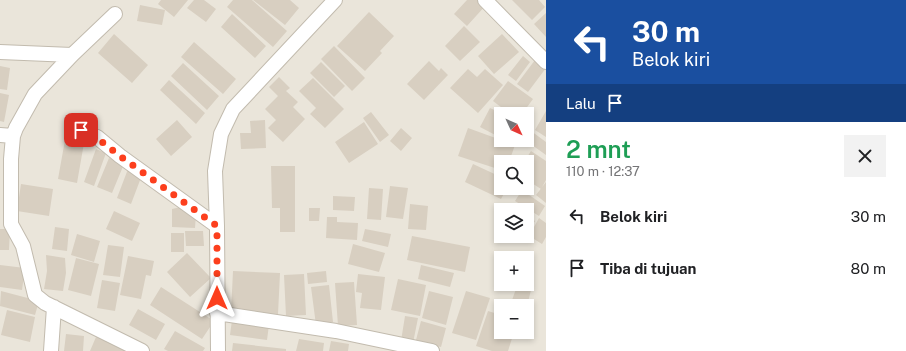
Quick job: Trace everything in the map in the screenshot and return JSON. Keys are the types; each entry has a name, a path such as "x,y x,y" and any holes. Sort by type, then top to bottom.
{"street":[{"path":"218,351 215,171 221,134 234,109 335,0"},
{"path":"485,0 546,62"},
{"path":"115,14 72,55 35,94 16,128 6,135 11,159 6,223 24,246 35,295 45,303 142,351"},
{"path":"0,52 72,55"},
{"path":"81,130 97,138 217,226"},
{"path":"51,351 54,307"},
{"path":"217,313 336,331 381,346 432,351"}],"shaded area":[{"path":"0,0 546,0 546,351 0,351"}],"building":[{"path":"161,0 188,0 174,17 158,4"},
{"path":"194,0 204,0 216,9 206,22 187,8"},
{"path":"233,0 252,0 287,31 273,47 227,7"},
{"path":"253,0 290,0 299,8 285,25"},
{"path":"467,0 481,0 486,5 467,26 454,14"},
{"path":"512,0 539,0 545,7 532,20"},
{"path":"140,5 165,10 162,25 137,21"},
{"path":"369,12 394,36 380,51 382,53 365,71 337,46"},
{"path":"546,13 546,37 534,24"},
{"path":"232,14 266,46 255,58 221,27"},
{"path":"464,26 480,42 460,61 445,46"},
{"path":"114,34 148,65 132,83 98,53"},
{"path":"502,34 519,52 494,74 478,56"},
{"path":"194,42 236,79 223,94 181,57"},
{"path":"334,46 365,78 352,91 321,59"},
{"path":"523,56 530,62 516,81 508,75"},
{"path":"535,60 546,68 528,92 517,84"},
{"path":"429,61 439,71 441,68 448,75 424,100 407,84"},
{"path":"321,62 345,86 334,97 310,73"},
{"path":"183,63 219,96 207,110 171,76"},
{"path":"0,66 10,68 7,90 0,89"},
{"path":"468,69 477,77 485,69 503,85 478,113 450,88"},
{"path":"279,77 290,88 286,91 298,102 293,107 305,119 283,142 268,128 276,120 265,109 278,96 269,87"},
{"path":"313,78 344,109 325,128 310,114 316,108 299,91"},
{"path":"169,80 205,113 196,124 160,90"},
{"path":"508,81 533,99 527,107 501,107 493,101"},
{"path":"0,93 9,95 4,122 0,121"},
{"path":"490,108 494,110 494,134 480,127"},
{"path":"546,111 546,137 535,130"},
{"path":"371,112 389,135 380,142 363,118"},
{"path":"177,120 192,137 171,156 156,139"},
{"path":"265,120 266,148 241,149 240,133 251,133 250,121"},
{"path":"364,122 378,144 349,163 335,142"},
{"path":"401,128 412,138 401,151 390,141"},
{"path":"468,128 494,137 494,147 514,147 511,155 494,155 494,168 458,156"},
{"path":"534,133 546,142 546,155 534,146"},
{"path":"65,140 84,143 77,183 58,179"},
{"path":"96,149 106,153 94,186 84,182"},
{"path":"531,151 546,161 546,180 541,189 534,184 534,155 528,155"},
{"path":"109,158 124,164 112,193 97,187"},
{"path":"473,164 494,174 494,195 503,195 501,199 465,182"},
{"path":"271,166 295,166 295,232 280,232 280,208 272,208"},
{"path":"128,169 142,175 131,204 117,198"},
{"path":"546,182 546,203 536,195"},
{"path":"21,184 53,189 49,216 17,211"},
{"path":"390,186 408,188 403,219 386,217"},
{"path":"369,188 383,189 381,220 367,219"},
{"path":"519,195 529,195 545,206 539,216 534,213 534,203 518,203 515,201"},
{"path":"333,196 355,197 354,211 333,210"},
{"path":"410,204 428,206 426,230 408,229"},
{"path":"185,206 196,215 195,228 172,227 172,209"},
{"path":"309,208 320,208 319,221 309,221"},
{"path":"114,211 140,223 132,241 106,229"},
{"path":"327,217 337,217 337,222 358,223 357,240 326,238"},
{"path":"539,218 546,223 546,237 542,244 534,239 534,227"},
{"path":"55,227 69,229 67,251 52,249"},
{"path":"0,229 10,229 9,250 0,250"},
{"path":"365,229 391,234 388,247 362,241"},
{"path":"185,231 203,231 204,246 186,246"},
{"path":"171,233 184,233 184,252 171,252"},
{"path":"77,234 100,241 94,262 71,255"},
{"path":"412,236 470,247 465,272 407,260"},
{"path":"353,244 385,253 379,272 348,264"},
{"path":"108,245 124,247 120,277 103,275"},
{"path":"187,253 211,278 190,297 167,272"},
{"path":"46,255 65,258 66,273 63,291 44,289 47,271"},
{"path":"128,256 154,261 151,276 146,275 141,299 120,295"},
{"path":"76,258 99,264 91,296 68,290"},
{"path":"0,265 25,268 22,290 0,287"},
{"path":"421,265 454,273 450,287 418,279"},
{"path":"233,271 280,273 278,314 231,312"},
{"path":"326,271 327,282 308,284 307,273"},
{"path":"304,274 306,315 286,316 284,275"},
{"path":"358,274 385,277 381,310 360,308 362,293 356,292"},
{"path":"398,279 426,285 420,316 391,310"},
{"path":"102,280 120,283 115,311 97,308"},
{"path":"354,282 357,325 338,326 335,283"},
{"path":"329,285 333,322 316,325 311,287"},
{"path":"161,287 214,321 202,339 150,305"},
{"path":"1,291 39,301 35,315 0,306"},
{"path":"429,291 453,297 446,325 422,318"},
{"path":"466,291 490,298 476,340 452,333"},
{"path":"515,291 531,291 529,299 512,299"},
{"path":"138,309 165,324 156,340 129,325"},
{"path":"7,310 35,317 30,342 1,335"},
{"path":"488,311 494,313 494,339 512,339 508,351 492,351 476,346"},
{"path":"405,316 418,318 413,343 401,341"},
{"path":"232,320 269,325 267,340 230,335"},
{"path":"421,321 446,328 441,347 416,340"},
{"path":"175,331 205,348 203,351 168,351 164,349"},
{"path":"66,334 84,336 83,351 64,351"},
{"path":"96,337 129,351 90,351"},
{"path":"299,339 324,343 323,351 296,351"},
{"path":"331,341 349,344 348,351 329,351"},
{"path":"233,343 286,349 286,351 232,351"}],"route":[{"path":"81,130 97,138 217,226 217,298"}]}
